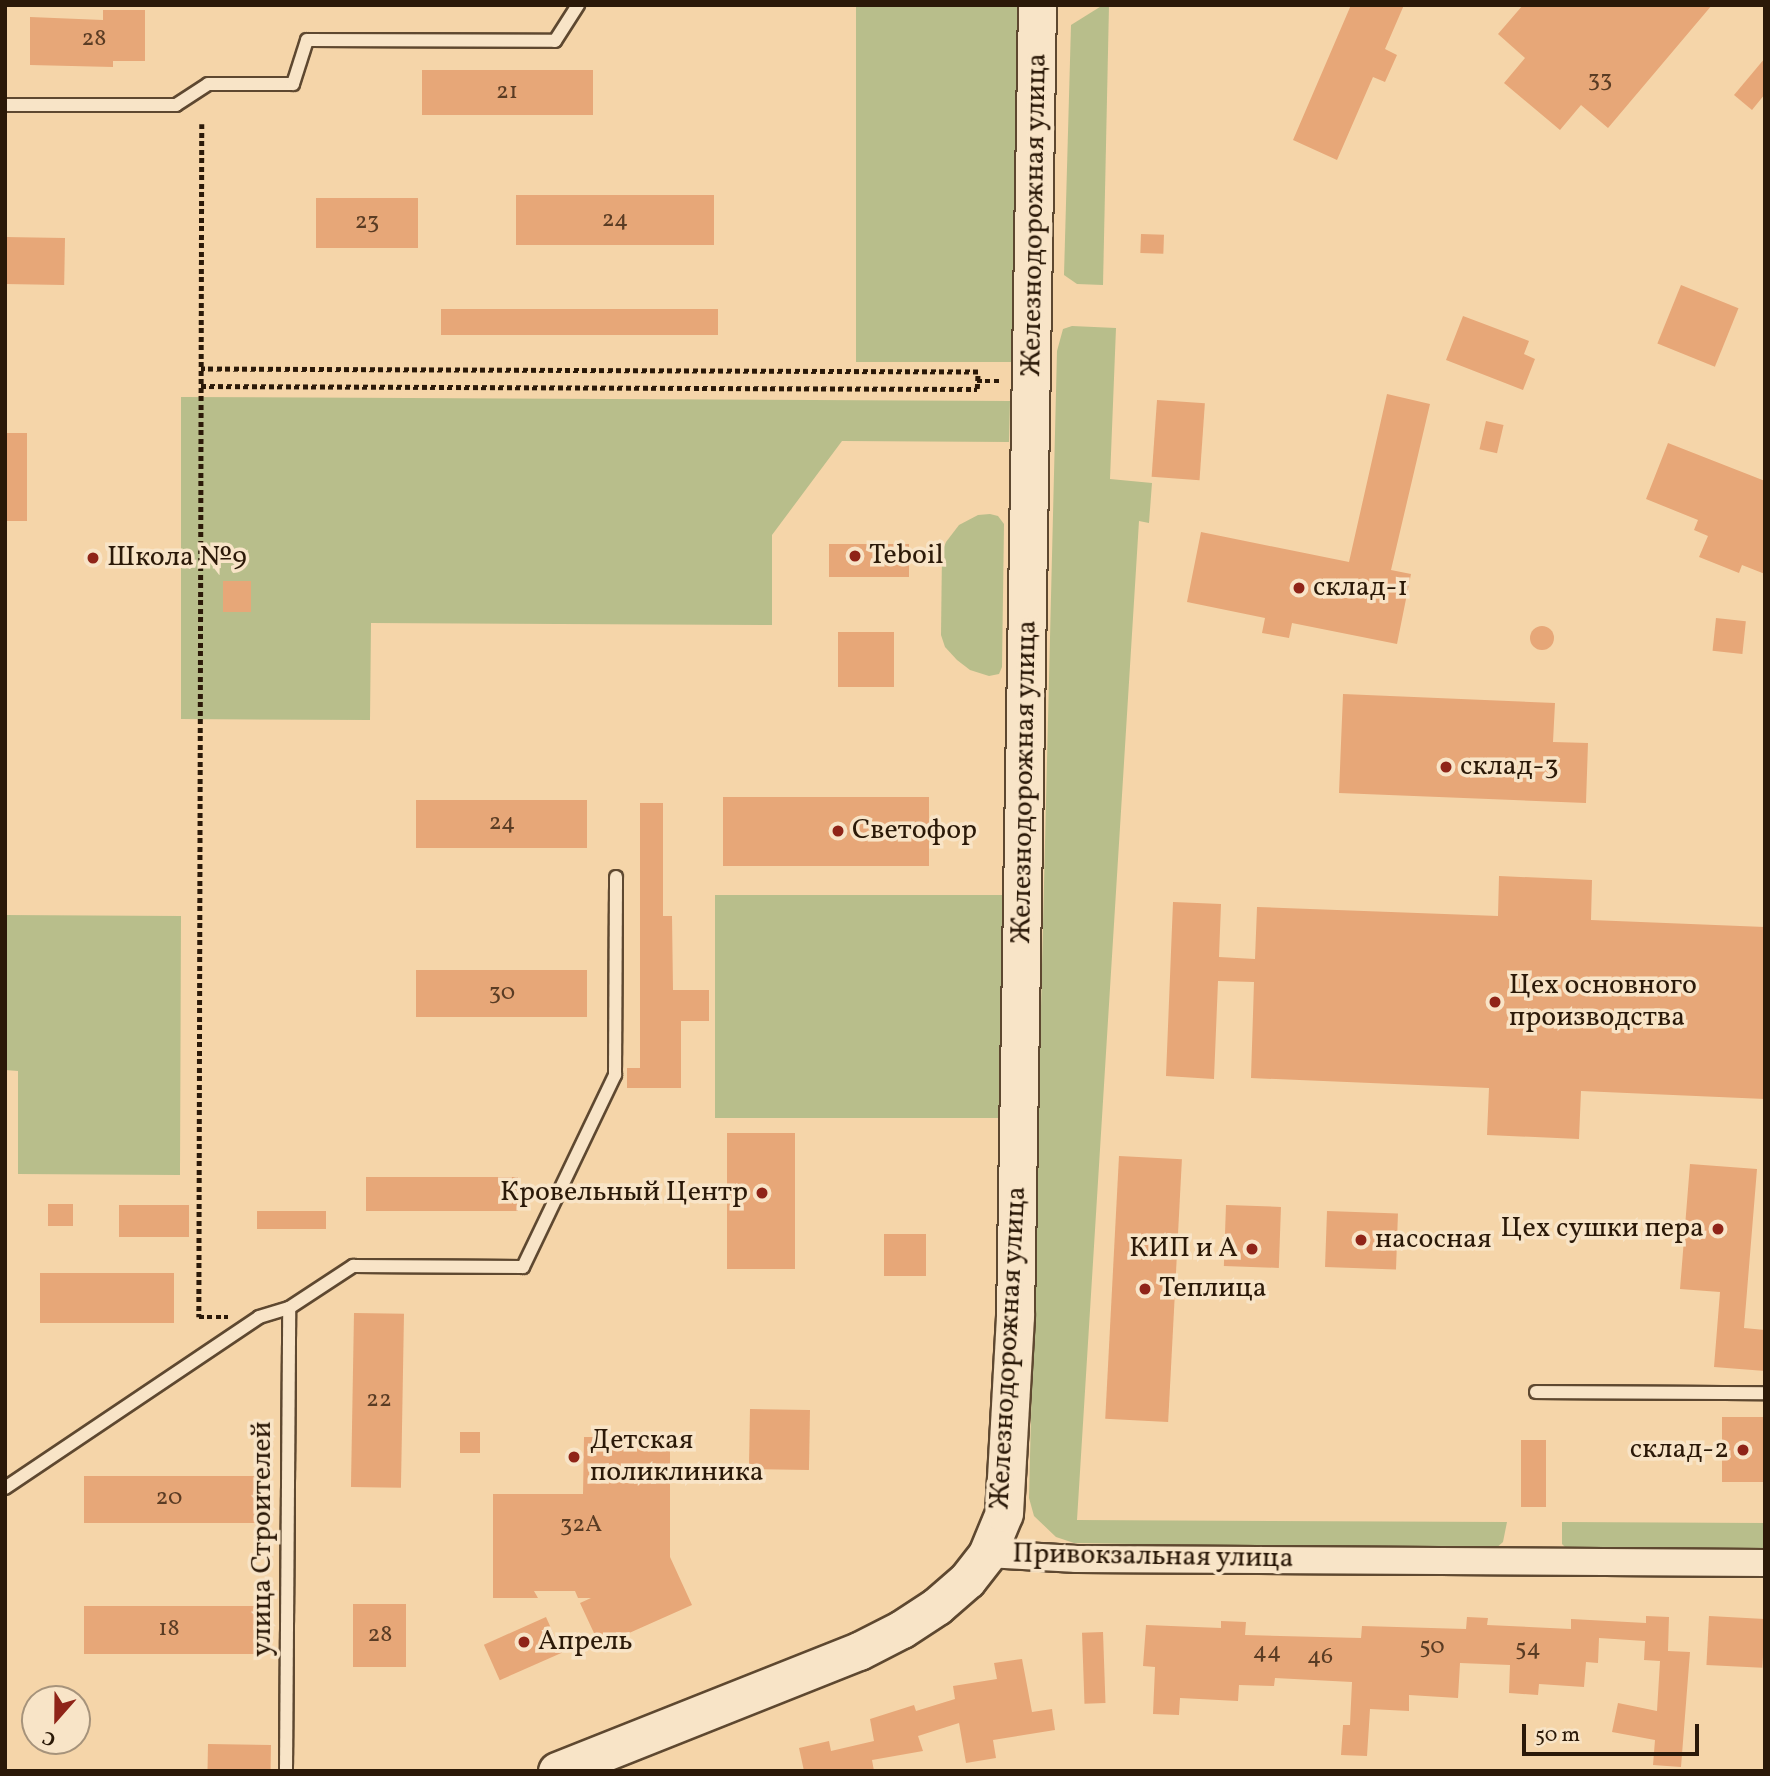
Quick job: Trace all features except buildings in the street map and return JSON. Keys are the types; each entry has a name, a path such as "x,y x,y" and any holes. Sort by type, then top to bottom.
{"main road":[{"name":"Железнодорожная улица","path":"986,1554 999,1529 1006,1493 1015,1316 1037,5"},
{"name":"Привокзальная улица","path":"557,1771 878,1642 955,1592 986,1554"}],"street":[{"name":"Привокзальная улица","path":"986,1554 1091,1559 1765,1563"}],"lane":[{"path":"5,105 176,106 208,84 293,84 307,40 555,41 578,5"},
{"path":"5,1488 259,1317 289,1308 353,1266 523,1267 615,1075 615,877"},
{"name":"улица Строителей","path":"286,1771 289,1308"},
{"path":"1536,1392 1765,1393"}],"path":[{"path":"202,124 200,1317 259,1317"},
{"path":"201,369 978,372 977,389 201,386"}],"green space":[{"path":"856,5 1017,5 1017,362 856,362"},
{"path":"1103,5 1109,5 1103,285 1077,284 1064,275 1071,25"},
{"path":"1072,326 1116,328 1110,479 1152,483 1149,523 1139,521 1077,1520 1507,1522 1503,1542 1494,1550 1074,1543 1056,1537 1034,1516 1029,1498 1057,351 1063,329"},
{"path":"181,397 1010,401 1009,442 842,441 772,535 772,625 371,623 370,720 181,719"},
{"path":"978,515 998,516 1004,524 1002,667 999,674 989,676 970,670 957,660 945,647 941,635 942,552 946,542 959,525"},
{"path":"715,895 1003,895 1003,1118 715,1118"},
{"path":"5,915 181,916 180,1175 18,1174 18,1071 5,1070"},
{"path":"1562,1522 1765,1523 1765,1552 1570,1552 1562,1544"}],"place":[{"name":"Teboil","path":"855,556"},
{"name":"Школа №9","path":"93,558"},
{"name":"склад-1","path":"1299,588"},
{"name":"склад-3","path":"1446,767"},
{"name":"Светофор","path":"838,831"},
{"name":"Цех основного производства","path":"1495,1002"},
{"name":"Кровельный Центр","path":"762,1193"},
{"name":"Цех сушки пера","path":"1718,1229"},
{"name":"насосная","path":"1361,1240"},
{"name":"КИП и А","path":"1252,1249"},
{"name":"Теплица","path":"1145,1289"},
{"name":"склад-2","path":"1743,1450"},
{"name":"Детская поликлиника","path":"574,1457"},
{"name":"Апрель","path":"524,1642"}]}
